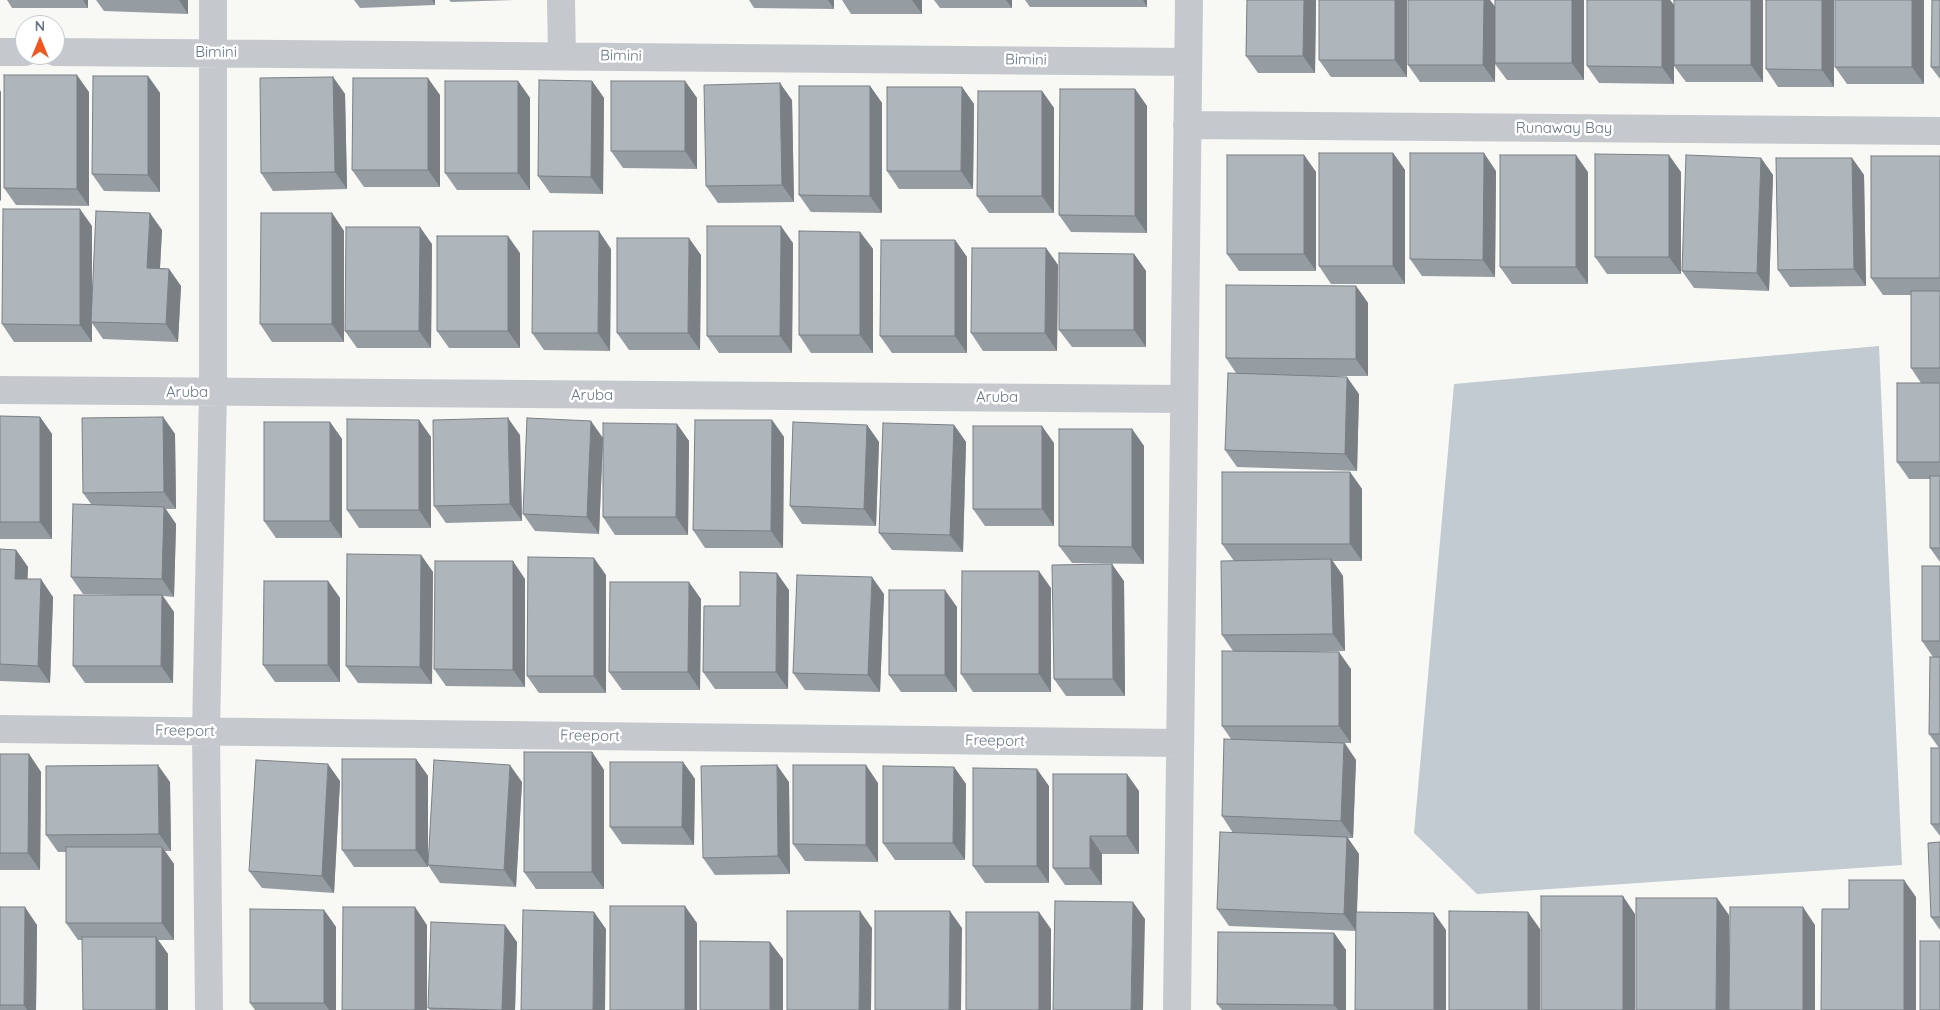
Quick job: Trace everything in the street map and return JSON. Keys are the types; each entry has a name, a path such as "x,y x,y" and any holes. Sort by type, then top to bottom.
{"street":[{"path":"209,1010 206,732 212,392 212,0"},
{"path":"561,0 562,56"},
{"path":"1176,1010 1189,0"},
{"path":"0,52 15,52"},
{"name":"Bimini","path":"65,52 1188,62"},
{"name":"Runaway Bay","path":"1187,125 1940,131"},
{"name":"Aruba","path":"0,390 1184,399"},
{"name":"Freeport","path":"0,729 1180,743"}],"shaded area":[{"path":"1879,346 1902,865 1477,894 1414,833 1454,384"}],"building":[{"path":"1247,0 1304,0 1303,56 1246,56"},
{"path":"1319,0 1395,0 1395,60 1319,60"},
{"path":"1408,0 1484,0 1483,65 1408,65"},
{"path":"1495,0 1572,0 1572,63 1495,63"},
{"path":"1587,0 1662,0 1662,67 1587,66"},
{"path":"1674,0 1751,0 1751,65 1674,65"},
{"path":"1766,0 1822,0 1822,70 1766,69"},
{"path":"1835,0 1912,0 1912,67 1835,67"},
{"path":"1932,0 1940,0 1940,67 1931,67"},
{"path":"4,75 77,75 77,189 4,188"},
{"path":"93,76 148,76 148,175 92,174"},
{"path":"333,77 335,172 261,173 260,78"},
{"path":"353,78 428,78 428,170 352,170"},
{"path":"539,80 592,81 591,177 538,176"},
{"path":"445,81 518,81 518,173 445,173"},
{"path":"611,81 685,81 685,151 611,151"},
{"path":"780,83 782,185 706,186 704,85"},
{"path":"799,86 870,86 870,196 799,195"},
{"path":"887,87 962,87 961,171 887,171"},
{"path":"1060,89 1135,89 1135,216 1059,215"},
{"path":"978,91 1042,91 1042,196 977,196"},
{"path":"1319,153 1393,153 1393,266 1319,266"},
{"path":"1410,153 1484,153 1483,260 1410,259"},
{"path":"1595,154 1669,155 1669,257 1595,257"},
{"path":"1227,155 1304,155 1304,254 1227,254"},
{"path":"1500,155 1576,155 1576,267 1500,267"},
{"path":"1686,155 1761,158 1757,273 1682,271"},
{"path":"1871,156 1940,156 1940,278 1871,278"},
{"path":"1776,158 1852,158 1854,269 1778,270"},
{"path":"3,209 80,209 80,325 2,324"},
{"path":"96,211 150,213 147,268 169,269 166,324 91,322"},
{"path":"261,213 332,213 332,324 260,324"},
{"path":"707,226 781,226 780,336 707,336"},
{"path":"346,227 420,227 419,331 345,331"},
{"path":"533,231 599,231 598,333 532,333"},
{"path":"799,231 860,232 860,335 799,335"},
{"path":"437,236 508,236 508,331 437,331"},
{"path":"617,238 689,238 688,333 617,333"},
{"path":"881,240 955,240 955,336 880,336"},
{"path":"972,248 1046,248 1045,333 971,333"},
{"path":"1059,253 1134,254 1134,330 1059,330"},
{"path":"1226,285 1356,286 1356,359 1226,358"},
{"path":"1911,291 1940,291 1940,368 1911,368"},
{"path":"1228,373 1347,377 1345,454 1225,450"},
{"path":"1897,383 1940,383 1940,462 1897,462"},
{"path":"0,416 40,417 40,522 0,522"},
{"path":"163,417 164,492 83,493 82,418"},
{"path":"508,418 510,504 434,506 433,420"},
{"path":"527,418 591,421 587,517 523,514"},
{"path":"347,419 419,420 419,510 347,510"},
{"path":"695,420 772,420 771,531 693,530"},
{"path":"264,422 330,422 330,521 264,521"},
{"path":"793,422 867,425 864,509 790,506"},
{"path":"603,423 677,424 676,517 603,517"},
{"path":"883,423 954,425 950,535 879,533"},
{"path":"973,426 1042,426 1042,509 973,509"},
{"path":"1059,429 1132,429 1132,547 1059,546"},
{"path":"1222,472 1350,472 1350,544 1222,544"},
{"path":"1930,476 1940,476 1940,548 1930,548"},
{"path":"73,504 164,507 162,579 71,577"},
{"path":"0,549 16,550 15,579 41,579 38,666 0,664"},
{"path":"347,554 421,555 420,667 346,666"},
{"path":"528,557 594,558 594,676 527,676"},
{"path":"1331,559 1333,634 1222,635 1221,561"},
{"path":"435,561 513,561 513,670 434,669"},
{"path":"1112,564 1113,679 1054,679 1052,565"},
{"path":"1922,566 1940,566 1940,641 1922,641"},
{"path":"962,571 1039,571 1039,674 961,674"},
{"path":"740,572 777,573 776,672 703,672 704,606 740,606"},
{"path":"797,575 872,577 868,675 793,673"},
{"path":"264,581 328,581 328,665 263,665"},
{"path":"610,582 689,582 688,672 609,672"},
{"path":"889,590 945,590 945,675 889,675"},
{"path":"74,595 162,595 161,666 73,666"},
{"path":"1222,651 1339,652 1339,726 1222,726"},
{"path":"1930,657 1940,657 1940,734 1929,734"},
{"path":"1224,739 1344,743 1341,821 1222,816"},
{"path":"1931,748 1940,748 1940,824 1931,824"},
{"path":"524,752 592,752 592,872 524,872"},
{"path":"0,754 29,754 28,853 0,853"},
{"path":"342,759 416,759 416,850 342,850"},
{"path":"256,760 328,764 322,876 249,871"},
{"path":"434,760 510,765 504,870 428,865"},
{"path":"610,762 683,762 682,827 610,827"},
{"path":"158,765 159,834 46,835 46,766"},
{"path":"777,765 778,856 703,858 701,766"},
{"path":"793,765 866,765 866,845 793,844"},
{"path":"883,766 954,767 953,843 883,843"},
{"path":"973,768 1037,769 1037,866 973,866"},
{"path":"1053,774 1127,774 1127,836 1090,836 1090,868 1053,868"},
{"path":"1220,832 1347,837 1344,914 1217,909"},
{"path":"1940,842 1940,917 1931,917 1928,843"},
{"path":"66,847 162,847 162,923 66,923"},
{"path":"1849,880 1904,880 1904,1010 1821,1010 1822,909 1849,909"},
{"path":"1541,896 1623,896 1623,1010 1541,1010"},
{"path":"1636,898 1717,898 1716,1010 1636,1010"},
{"path":"1055,901 1133,902 1131,1010 1053,1010"},
{"path":"610,906 685,906 685,1010 610,1010"},
{"path":"0,907 25,907 24,1005 0,1005"},
{"path":"343,907 415,907 415,1010 342,1010"},
{"path":"1730,907 1803,907 1803,1010 1729,1010"},
{"path":"250,909 324,910 324,1003 250,1003"},
{"path":"523,910 594,912 593,1010 521,1010"},
{"path":"787,911 860,911 859,1010 787,1010"},
{"path":"875,911 950,911 949,1010 875,1010"},
{"path":"1449,911 1528,912 1528,1010 1449,1010"},
{"path":"966,912 1039,912 1039,1010 966,1010"},
{"path":"1356,912 1434,913 1434,1010 1355,1010"},
{"path":"431,922 505,925 502,1010 428,1008"},
{"path":"1218,932 1334,933 1334,1005 1217,1004"},
{"path":"82,937 156,937 156,1010 83,1010"},
{"path":"700,941 770,942 770,1010 700,1010"},
{"path":"1920,941 1940,941 1940,1010 1920,1010"}]}
